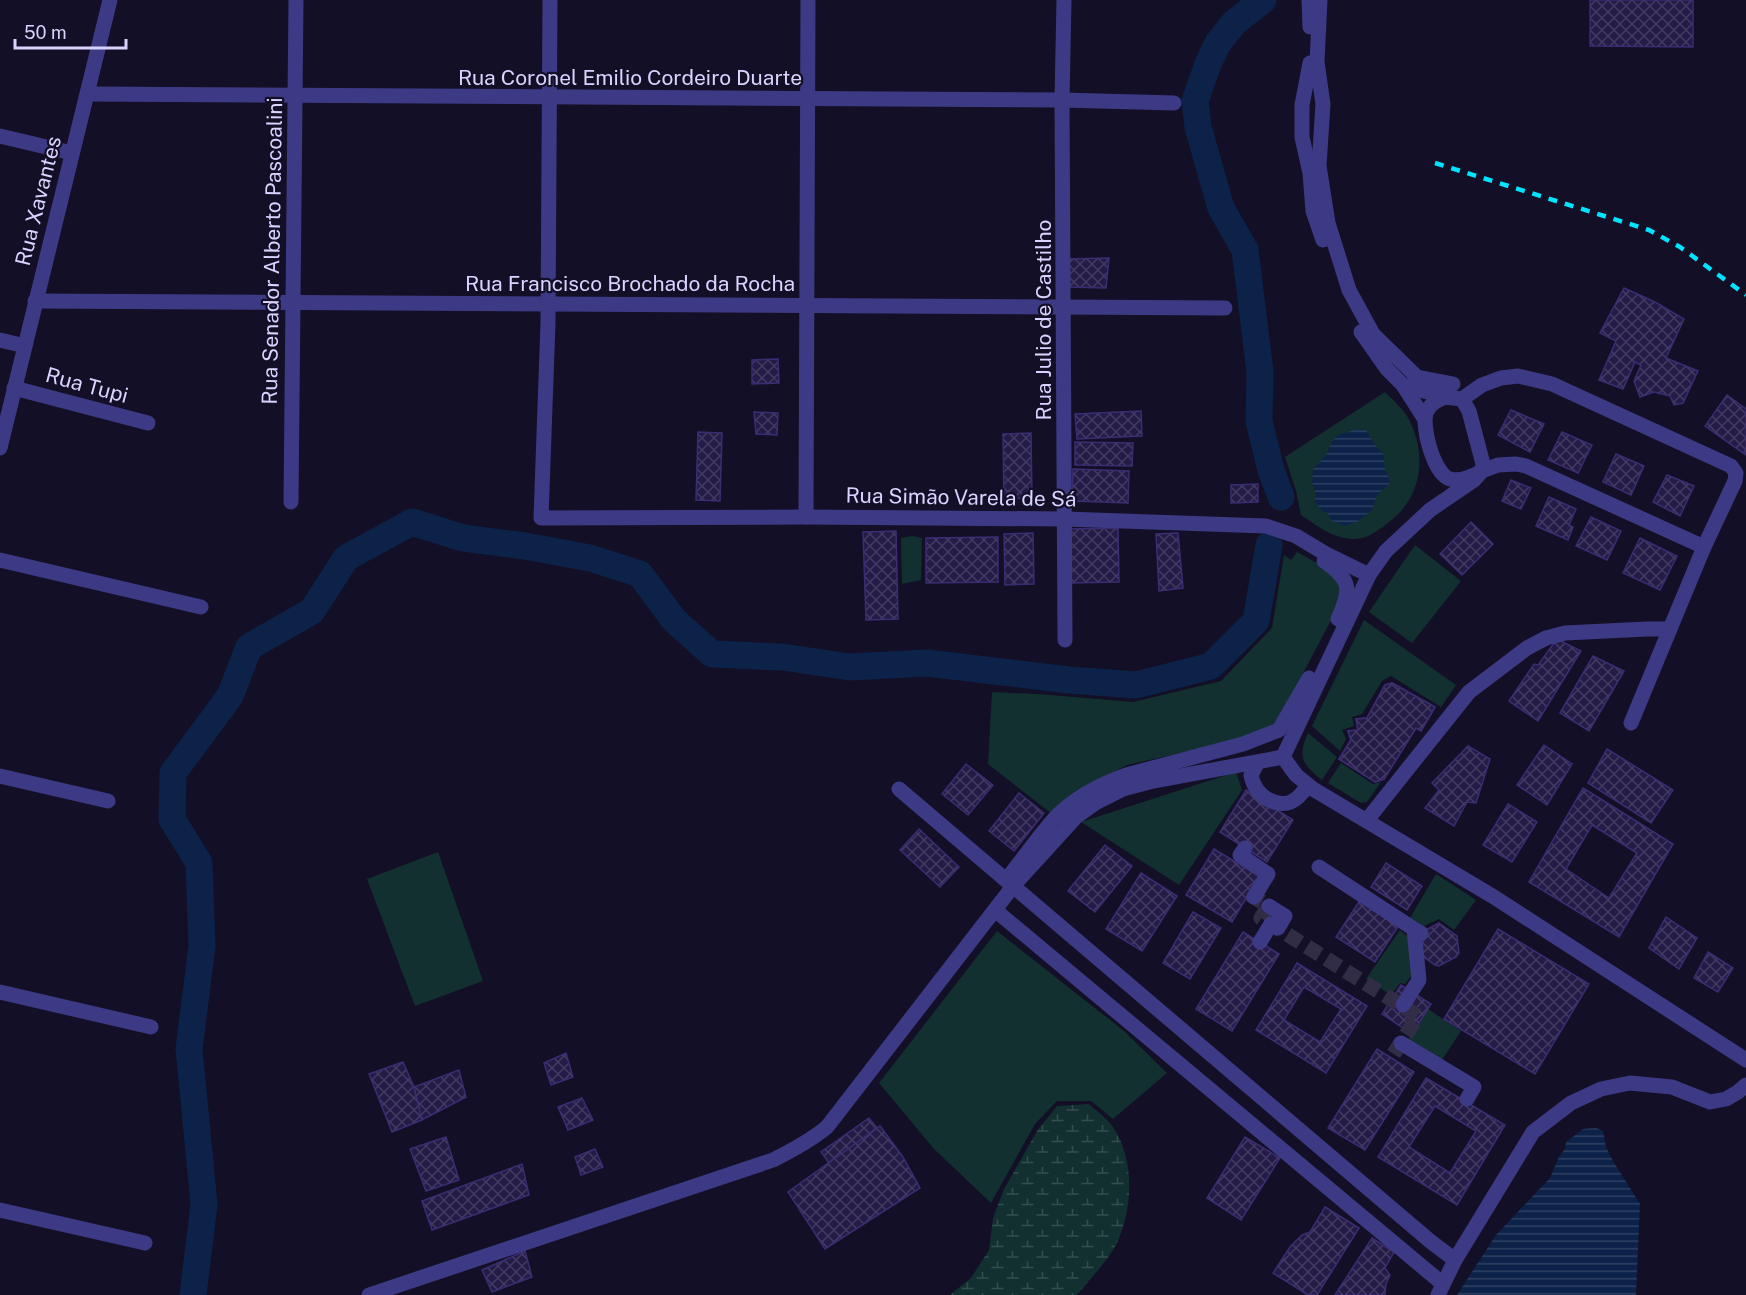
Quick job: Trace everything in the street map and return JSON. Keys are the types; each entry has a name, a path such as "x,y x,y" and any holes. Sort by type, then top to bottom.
{"street":[{"name":"Rua Xavantes","path":"0,448 110,0"},
{"name":"Rua Senador Alberto Pascoalini","path":"291,502 296,0"},
{"path":"548,304 550,0"},
{"path":"806,516 808,0"},
{"name":"Rua Julio de Castilho","path":"1064,0 1062,100 1065,640"},
{"path":"1309,0 1310,63 1317,106 1310,173 1313,211 1337,282 1358,328 1387,369 1403,385 1424,418 1434,460 1439,471 1448,479 1456,480 1498,465 1526,466 1704,547"},
{"path":"1283,757 1369,575 1386,551 1430,510 1474,480 1482,471 1483,464 1476,432 1462,399 1449,390 1417,377 1373,334 1349,290 1328,223 1319,166 1323,104 1317,62 1320,0"},
{"name":"Rua Coronel Emilio Cordeiro Duarte","path":"87,94 1062,100 1174,103"},
{"path":"0,136 72,153"},
{"name":"Rua Francisco Brochado da Rocha","path":"35,301 1226,308"},
{"name":"Rua Simão Varela de Sá","path":"548,304 541,518 806,516 1065,519 1266,526 1296,536 1369,575"},
{"name":"Rua Tupi","path":"0,340 25,346"},
{"path":"1462,399 1482,385 1501,378 1518,376 1552,384 1731,466 1736,473 1735,482 1704,547 1631,723"},
{"path":"1403,385 1449,390"},
{"name":"Rua Tupi","path":"14,388 148,423"},
{"path":"1424,418 1428,409 1449,390"},
{"path":"1430,510 1448,479"},
{"path":"369,1295 773,1160 809,1141 827,1127 995,910 1010,883 1055,818 1080,798 1113,780 1243,744 1279,730 1307,682 1348,595 1338,570 1297,544 1283,538"},
{"path":"0,560 201,607"},
{"path":"1366,820 1469,692 1527,648 1546,638 1565,633 1670,629"},
{"path":"1010,883 1076,817 1097,802 1123,789 1153,781 1283,757"},
{"path":"1283,757 1296,775 1313,789 1494,897 1746,1060"},
{"path":"1258,762 1251,775 1253,783 1263,796 1278,804 1289,804 1308,785"},
{"path":"0,776 108,801"},
{"path":"899,789 1455,1260"},
{"path":"1245,848 1240,855 1268,874 1254,897"},
{"path":"1319,867 1418,931 1419,980 1403,1005"},
{"path":"1260,942 1285,916 1269,906"},
{"path":"995,910 1441,1289 1455,1260 1533,1132 1571,1103 1601,1089 1630,1083 1672,1087 1710,1102 1726,1099 1746,1085"},
{"path":"0,992 151,1027"},
{"path":"1401,1043 1474,1087 1467,1099"},
{"path":"0,1210 145,1243"}],"green space":[{"path":"1385,392 1405,413 1414,430 1419,459 1415,487 1409,501 1400,512 1375,532 1356,539 1337,536 1301,515 1285,457"},
{"path":"912,536 922,538 921,580 902,584 901,538"},
{"path":"1415,545 1461,581 1412,643 1369,612"},
{"path":"1297,552 1340,579 1342,596 1274,728 1243,739 1127,765 1078,790 1052,814 988,764 992,692 1133,702 1221,681 1272,628 1284,555 1291,560"},
{"path":"1364,620 1456,685 1441,707 1391,676 1382,681 1362,714 1352,717 1354,726 1342,730 1346,739 1340,751 1312,726"},
{"path":"1308,733 1337,757 1322,780 1310,770 1304,760 1303,748"},
{"path":"1341,763 1373,784 1381,782 1367,802 1361,803 1328,783"},
{"path":"1236,772 1242,790 1179,885 1081,822"},
{"path":"438,852 483,981 415,1006 367,879"},
{"path":"1436,874 1476,900 1454,930 1439,919 1424,926 1410,918"},
{"path":"1400,930 1412,940 1416,970 1405,984 1400,983 1391,995 1366,979"},
{"path":"997,931 1124,1031 1167,1073 1113,1119 1091,1101 1057,1101 1035,1124 991,1203 934,1149 879,1083"},
{"path":"1428,1009 1461,1031 1440,1063 1407,1041"},
{"path":"1089,1104 1113,1127 1125,1154 1128,1169 1129,1200 1126,1215 1117,1243 1109,1257 1077,1295 950,1295 971,1278 989,1250 993,1218 1004,1189 1037,1131 1057,1106"}],"water":[{"path":"1358,429 1366,430 1374,444 1383,453 1389,484 1377,495 1372,510 1357,522 1345,526 1332,521 1315,502 1313,470 1326,455 1338,435"},
{"path":"1596,1128 1603,1131 1606,1147 1613,1161 1640,1204 1636,1295 1457,1295 1496,1235 1550,1178 1565,1149 1566,1142 1583,1129"}],"building":[{"path":"1590,0 1693,0 1693,47 1590,46"},
{"path":"1109,258 1106,288 1067,287 1066,259"},
{"path":"1624,288 1684,319 1666,358 1698,371 1683,403 1674,405 1670,396 1654,392 1640,397 1634,381 1641,365 1635,362 1623,389 1599,380 1616,341 1600,333"},
{"path":"778,359 779,383 752,384 752,360"},
{"path":"1727,395 1746,409 1746,455 1705,426"},
{"path":"1511,410 1544,424 1530,452 1498,435"},
{"path":"1141,411 1142,436 1077,439 1075,414"},
{"path":"754,412 778,413 777,435 756,434"},
{"path":"698,432 722,433 720,501 696,500"},
{"path":"1562,432 1592,445 1578,473 1548,460"},
{"path":"1031,433 1032,498 1004,499 1003,434"},
{"path":"1075,442 1133,443 1132,466 1075,465"},
{"path":"1616,454 1644,466 1631,495 1603,482"},
{"path":"1073,469 1129,471 1128,503 1072,501"},
{"path":"1667,475 1694,486 1680,516 1653,502"},
{"path":"1511,480 1531,488 1521,509 1502,501"},
{"path":"1258,484 1258,502 1231,503 1231,485"},
{"path":"1549,497 1576,509 1569,525 1573,527 1568,540 1536,526"},
{"path":"1591,517 1621,531 1607,560 1576,546"},
{"path":"1471,522 1493,544 1462,575 1440,554"},
{"path":"1118,528 1119,582 1070,583 1069,529"},
{"path":"896,531 898,619 866,620 863,532"},
{"path":"1033,533 1034,584 1005,585 1004,534"},
{"path":"1178,533 1183,588 1159,591 1156,534"},
{"path":"998,537 998,582 926,583 926,538"},
{"path":"1640,538 1677,556 1660,590 1623,573"},
{"path":"1557,639 1581,651 1538,721 1509,701 1534,664 1538,665"},
{"path":"1593,656 1624,671 1589,731 1560,713"},
{"path":"1392,683 1435,707 1421,731 1416,728 1384,779 1375,782 1339,759 1351,740 1348,731 1358,730 1356,719 1367,718 1385,685"},
{"path":"1392,683 1435,707 1421,731 1416,728 1384,779 1375,782 1339,759 1351,740 1348,731 1358,730 1356,719 1367,718 1385,685"},
{"path":"1544,745 1572,764 1547,805 1517,785"},
{"path":"1468,746 1490,759 1476,803 1467,802 1454,826 1425,808 1439,790 1432,783"},
{"path":"1607,749 1673,790 1651,823 1588,783"},
{"path":"966,764 993,785 968,815 942,794"},
{"path":"1583,788 1673,844 1619,937 1529,882","holes":["1592,825 1637,853 1609,898 1566,869"]},
{"path":"1246,790 1293,820 1267,862 1220,832"},
{"path":"1019,793 1044,813 1014,851 989,831"},
{"path":"1508,804 1537,822 1512,862 1483,845"},
{"path":"919,829 959,867 940,887 900,850"},
{"path":"1105,845 1132,866 1095,912 1068,891"},
{"path":"1214,849 1259,876 1232,922 1186,895"},
{"path":"1386,863 1422,886 1407,910 1371,887"},
{"path":"1141,873 1177,896 1142,951 1106,929"},
{"path":"1362,897 1401,922 1375,962 1336,937"},
{"path":"1193,912 1221,928 1190,979 1163,963"},
{"path":"1666,917 1697,938 1679,969 1649,948"},
{"path":"1439,923 1457,936 1459,953 1439,966 1421,955 1420,936 1424,931"},
{"path":"1498,929 1589,984 1535,1074 1444,1019"},
{"path":"1243,932 1279,954 1232,1031 1196,1009"},
{"path":"1708,952 1733,968 1718,992 1694,978"},
{"path":"1297,963 1367,1006 1326,1073 1256,1030","holes":["1304,987 1341,1009 1320,1042 1284,1020"]},
{"path":"1401,985 1431,1004 1412,1034 1382,1014"},
{"path":"1377,1049 1414,1072 1365,1150 1328,1128"},
{"path":"566,1053 573,1077 551,1085 544,1063"},
{"path":"403,1062 414,1087 422,1120 392,1132 369,1074"},
{"path":"459,1070 466,1097 422,1120 414,1087"},
{"path":"1426,1078 1505,1125 1457,1205 1378,1157","holes":["1435,1106 1476,1131 1450,1173 1409,1147"]},
{"path":"582,1098 593,1120 568,1130 558,1107"},
{"path":"869,1118 877,1128 829,1163 821,1152"},
{"path":"880,1126 903,1157 920,1188 825,1249 788,1192"},
{"path":"446,1137 459,1180 426,1191 410,1149"},
{"path":"1245,1137 1280,1158 1241,1220 1207,1198"},
{"path":"595,1149 603,1167 581,1175 575,1157"},
{"path":"522,1164 529,1195 432,1230 422,1201"},
{"path":"1325,1207 1359,1228 1317,1295 1308,1295 1273,1273 1290,1247 1302,1235 1310,1232"},
{"path":"1372,1238 1394,1252 1385,1268 1390,1275 1385,1295 1335,1295"},
{"path":"525,1251 532,1277 492,1292 482,1270"}],"waterway":[{"path":"1263,0 1234,23 1218,43 1195,101 1198,127 1221,208 1245,250 1260,372 1259,421 1271,470 1281,497"},
{"path":"193,1295 204,1204 189,1049 202,946 199,863 172,819 173,773 230,696 249,647 312,611 346,558 412,522 463,538 590,558 640,574 674,620 712,654 782,657 850,667 927,663 1069,680 1136,685 1211,666 1256,621 1269,545"}],"tunnel":[{"path":"1249,894 1269,906 1261,918 1418,1016 1391,1058"}],"railway":[{"path":"1435,163 1649,230 1680,247 1746,295"}]}
